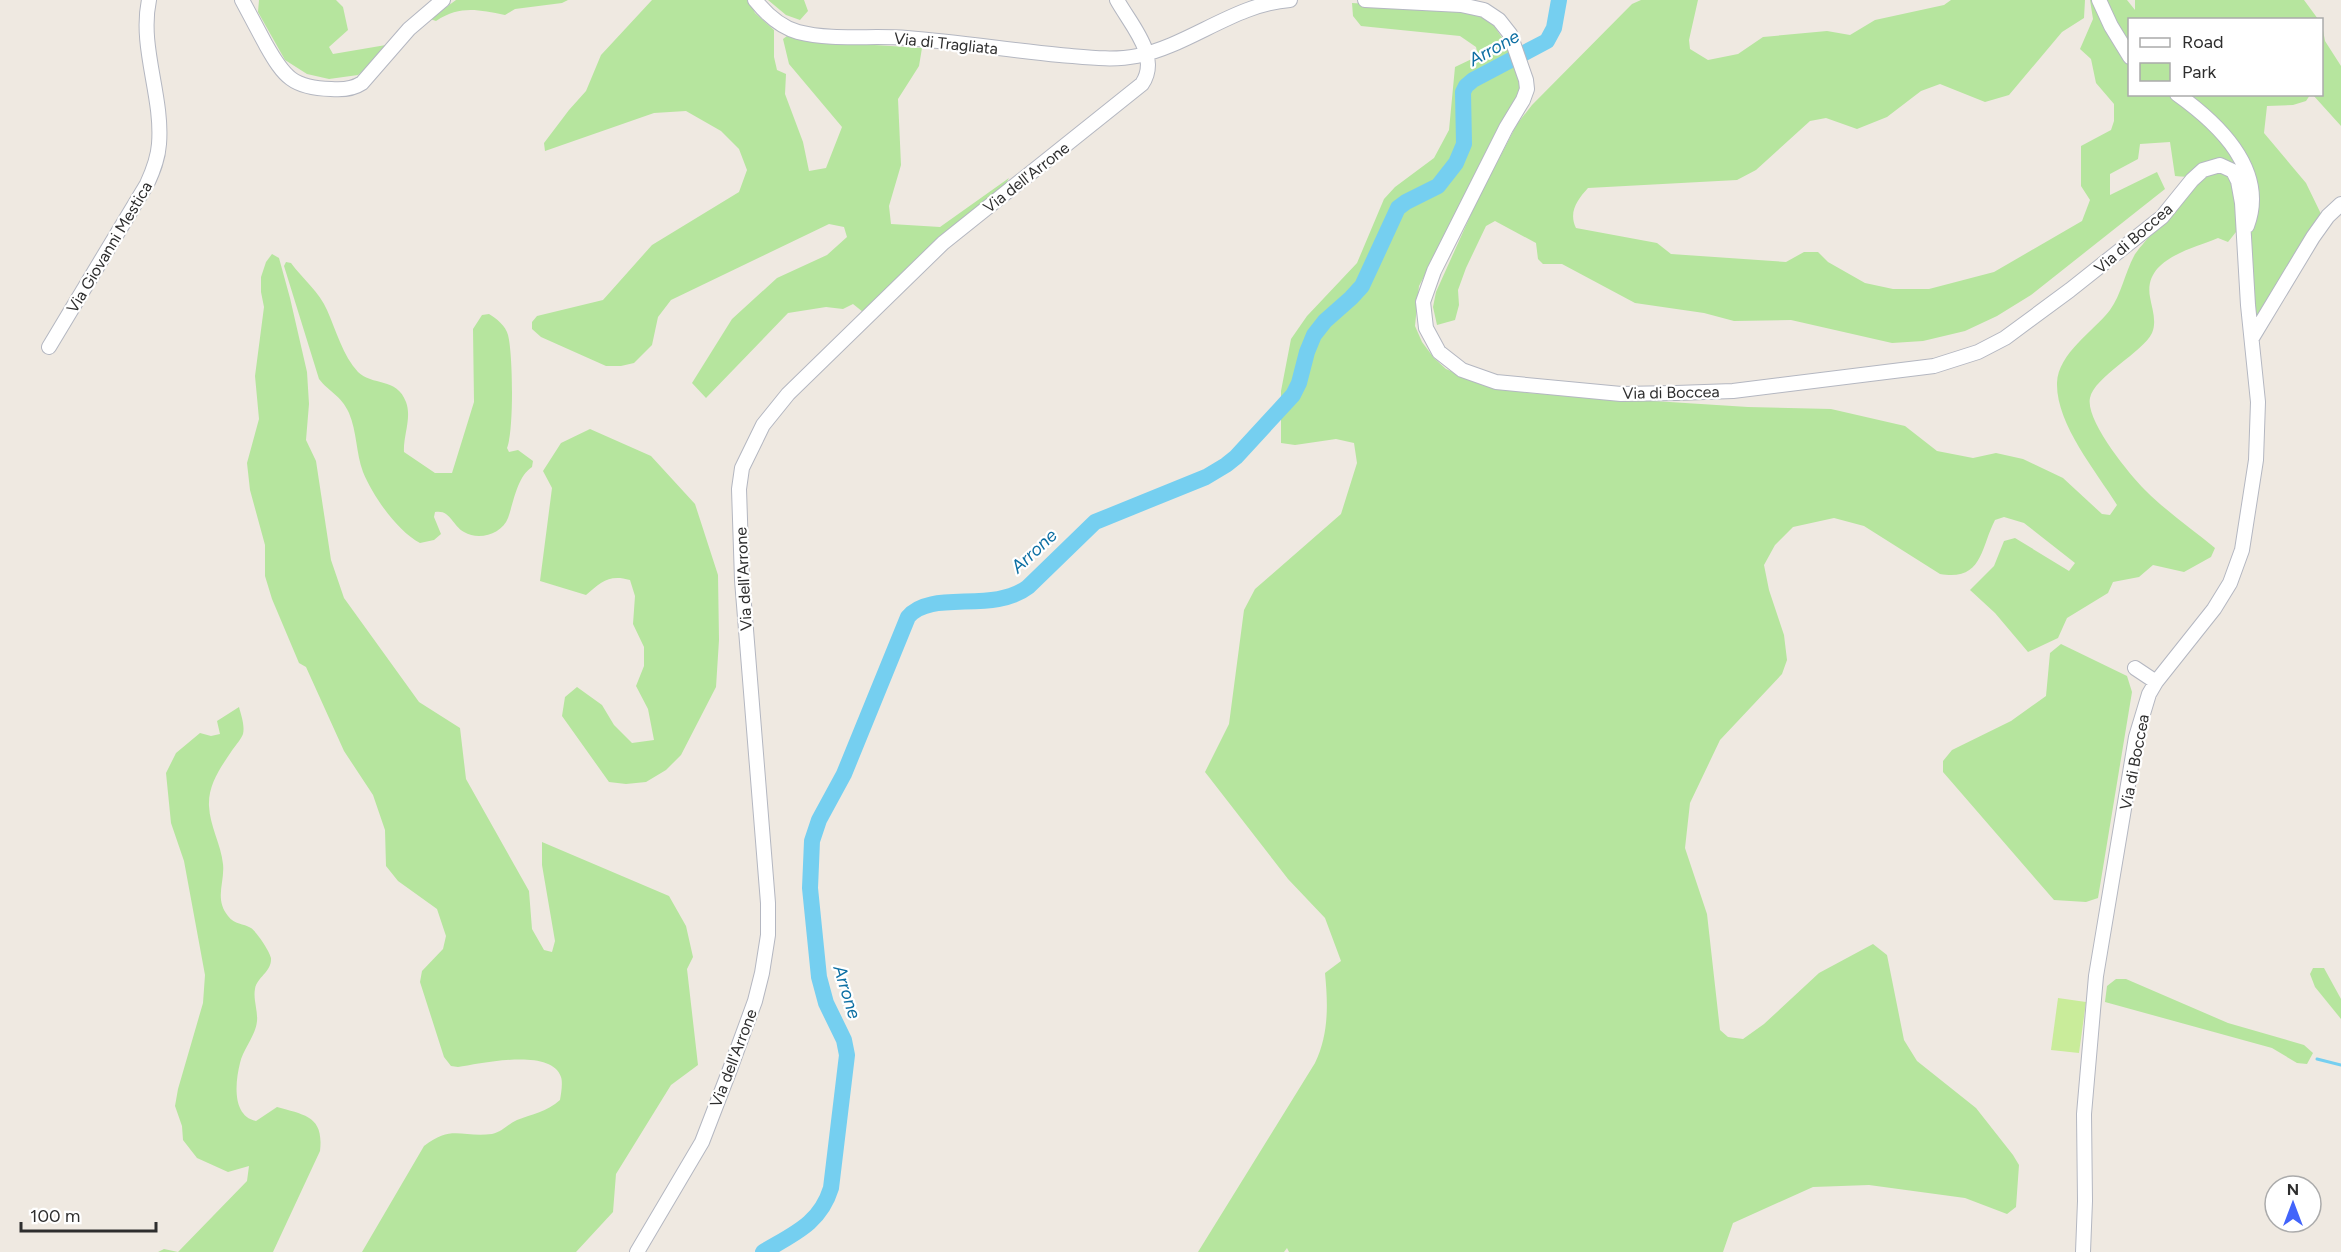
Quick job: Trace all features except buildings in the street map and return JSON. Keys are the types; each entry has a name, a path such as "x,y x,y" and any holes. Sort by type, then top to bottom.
{"street":[{"name":"Via Giovanni Mestica","path":"49,347 147,184 156,164 159,131 146,27 149,0"},
{"path":"242,0 277,65 286,76 312,87 339,90 353,88 362,83 409,29 443,0"},
{"name":"Via di Tragliata","path":"755,0 783,25 813,34 906,38 1104,58 1130,57 1148,53"},
{"path":"1117,0 1148,53 1258,6 1290,0"},
{"name":"Via di Boccea","path":"1365,0 1474,7 1496,18 1512,38 1527,89 1434,271 1424,302 1426,328 1439,352 1461,370 1496,382 1621,394 1734,391 1935,366 1978,352 2005,338 2162,217 2196,176 2211,166 2226,166 2237,177 2258,402 2256,460 2242,550 2230,583 2214,609 2156,681 2149,694 2136,738 2096,976 2084,1114 2083,1252"},
{"path":"2099,0 2128,54"},
{"name":"Via dell'Arrone","path":"637,1252 702,1142 755,1001 766,948 768,903 742,579 740,475 747,453 768,418 788,394 928,255 1140,86 1148,70 1148,53"},
{"path":"2179,96 2223,134 2242,160 2252,191 2251,216 2244,233"},
{"path":"2252,338 2313,237 2328,216 2341,204"},
{"path":"2135,668 2156,681"}],"green space":[{"path":"259,0 336,0 343,7 348,30 329,47 333,54 386,45 385,53 358,75 329,79 307,74 285,60 258,12"},
{"path":"456,0 568,0 562,3 515,9 505,15 470,10 454,13 436,21 430,19"},
{"path":"652,0 749,0 755,13 774,30 774,57 777,70 786,74 785,94 803,142 809,171 826,168 842,127 789,64 783,39 787,36 843,43 922,48 919,66 898,99 901,165 889,206 891,224 940,227 1009,178 1001,192 863,312 853,304 843,309 826,307 788,313 706,398 692,383 732,319 777,278 827,255 847,237 844,227 829,224 671,300 658,317 652,345 634,363 606,366 541,337 532,329 532,322 537,316 603,300 652,245 739,192 747,170 739,149 721,131 686,111 654,113 545,151 544,143 586,91 601,55"},
{"path":"768,0 804,0 808,11 800,20 786,15"},
{"path":"1641,0 1698,0 1689,40 1690,49 1708,60 1738,54 1763,37 1827,31 1850,35 1875,20 1944,5 1951,0 2085,0 2084,18 2062,32 2009,95 1985,102 1940,84 1921,91 1887,117 1857,129 1826,118 1810,121 1756,170 1737,180 1588,188 1578,201 1573,217 1576,228 1657,243 1671,254 1786,262 1804,252 1818,252 1828,262 1865,283 1893,289 1929,289 1994,272 2082,221 2090,200 2081,186 2081,146 2111,130 2114,121 2114,104 2096,83 2091,59 2080,49 2093,19 2090,0 2096,0 2128,57 2128,96 2175,96 2194,110 2242,163 2210,174 2192,177 2175,176 2170,142 2140,144 2138,159 2110,174 2110,195 2157,172 2165,189 2031,295 1997,316 1965,331 1923,341 1892,343 1791,320 1734,321 1704,313 1635,303 1562,264 1543,264 1538,259 1536,243 1495,221 1486,226 1466,268 1458,290 1459,305 1455,320 1437,325 1433,307 1436,292 1477,201 1517,124 1532,105 1632,4"},
{"path":"2102,0 2127,0 2135,10 2135,0 2304,0 2317,18 2128,18 2128,50"},
{"path":"1352,3 1469,10 1493,24 1508,47 1519,83 1520,96 1419,286 1415,326 1422,342 1446,369 1483,384 1528,393 1748,407 1831,409 1905,426 1937,451 1973,458 1996,453 2023,459 2063,478 2102,514 2110,515 2117,505 2079,447 2063,415 2058,399 2059,372 2070,352 2110,310 2134,256 2147,239 2210,174 2217,172 2228,175 2236,190 2236,232 2228,242 2218,238 2183,251 2172,257 2154,273 2150,284 2154,320 2152,333 2139,348 2100,382 2090,398 2090,408 2094,419 2119,460 2153,498 2215,548 2211,557 2184,572 2153,565 2139,577 2113,582 2108,593 2067,618 2058,638 2028,652 1995,613 1970,590 1994,566 2004,541 2015,538 2069,571 2075,563 2024,523 2004,517 1995,520 1978,560 1965,573 1954,575 1940,574 1864,526 1834,518 1793,527 1775,545 1764,565 1769,590 1784,635 1787,660 1782,674 1720,740 1690,803 1685,848 1707,914 1720,1030 1728,1037 1743,1039 1764,1024 1819,973 1873,944 1887,955 1904,1040 1917,1061 1976,1108 2019,1165 2016,1207 2007,1214 1965,1198 1869,1185 1813,1187 1733,1223 1723,1252 1289,1252 1287,1248 1284,1252 1198,1252 1315,1063 1325,1030 1327,996 1325,973 1341,961 1325,918 1288,879 1205,772 1229,724 1244,610 1255,589 1341,514 1357,463 1354,443 1336,439 1295,445 1281,443 1281,391 1291,339 1307,316 1357,263 1384,199 1395,187 1434,158 1449,130 1455,67 1478,56 1476,47 1460,36 1361,26 1353,16"},
{"path":"2323,30 2325,41 2341,66 2341,126 2314,96 2323,96"},
{"path":"2182,96 2309,96 2306,101 2293,105 2267,106 2264,133 2306,183 2322,216 2257,322 2252,301 2250,232 2255,210 2255,180"},
{"path":"272,254 279,258 307,372 309,404 306,440 316,461 331,560 344,598 419,702 460,728 466,779 529,891 532,929 544,950 552,952 555,941 542,865 542,842 669,896 686,926 693,957 687,969 698,1065 671,1085 616,1174 613,1212 576,1252 362,1252 424,1146 442,1135 457,1133 482,1135 499,1132 517,1120 555,1104 560,1100 562,1082 555,1068 544,1062 514,1060 458,1067 451,1066 444,1057 420,982 422,971 443,949 446,936 437,909 398,881 386,866 385,830 373,795 344,751 306,667 299,663 272,599 265,576 265,545 250,490 247,463 259,419 255,376 264,307 261,277 266,262"},
{"path":"286,262 291,263 320,298 344,351 358,372 370,379 391,385 402,394 408,408 404,452 435,473 452,473 474,402 473,329 482,315 489,314 503,325 510,345 512,375 511,426 507,448 509,452 518,450 533,461 532,467 519,483 508,518 501,528 483,536 470,535 460,529 444,513 435,512 434,517 441,534 434,540 420,543 394,522 373,492 363,472 349,413 339,398 319,379 284,266"},
{"path":"590,429 651,456 695,504 718,575 719,640 716,687 681,755 666,770 646,782 626,784 609,782 562,716 565,697 577,687 602,705 614,725 632,743 654,740 648,709 636,686 644,666 644,647 633,624 635,596 630,580 616,578 606,580 586,595 540,581 552,488 543,471 561,443"},
{"path":"2061,644 2127,676 2132,692 2098,898 2086,902 2054,900 1943,772 1943,761 1952,750 2011,721 2046,696 2050,653"},
{"path":"239,707 243,734 213,783 209,798 210,814 223,864 221,897 224,910 233,921 254,930 266,947 271,963 256,985 257,1021 240,1063 237,1098 243,1113 256,1121 277,1107 304,1115 316,1124 319,1130 320,1151 273,1252 178,1252 247,1181 249,1166 228,1172 197,1158 183,1140 182,1126 175,1106 203,1003 205,975 184,861 171,823 166,773 176,753 200,733 211,736 220,734 217,721"},
{"path":"2313,968 2324,968 2341,999 2341,1019 2315,987 2310,974"},
{"path":"2116,979 2126,979 2228,1023 2304,1045 2313,1053 2307,1064 2297,1063 2272,1048 2105,1002 2107,986"},
{"path":"2058,998 2086,1002 2079,1053 2051,1050"},
{"path":"164,1249 178,1252 158,1252"}],"waterway":[{"name":"Arrone","path":"763,1252 813,1219 820,1211 831,1188 847,1055 844,1040 826,1003 819,977 810,888 812,841 819,820 844,774 908,617 918,609 932,604 981,601 1014,595 1028,587 1095,522 1206,477 1236,457 1293,395 1314,335 1325,321 1362,286 1398,208 1438,186 1456,163 1464,144 1463,92 1466,86 1473,80 1547,41 1554,28 1559,0"},
{"path":"2317,1059 2341,1065"}]}
